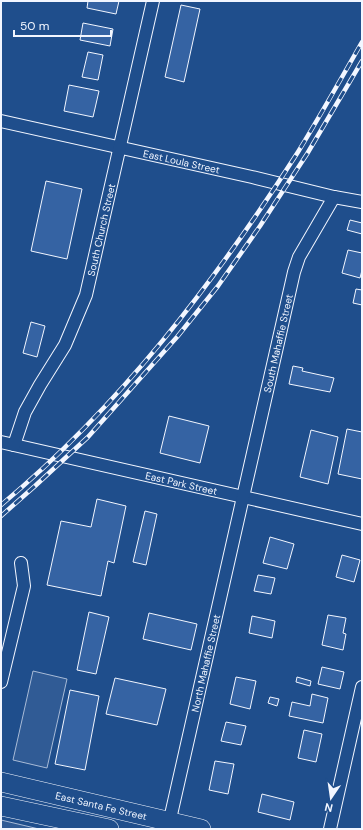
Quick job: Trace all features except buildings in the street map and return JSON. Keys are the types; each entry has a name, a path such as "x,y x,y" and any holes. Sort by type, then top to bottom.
{"main road":[{"name":"East Santa Fe Street","path":"1,782 169,825 201,829"},
{"name":"East Santa Fe Street","path":"1,806 109,829"}],"street":[{"name":"South Church Street","path":"14,445 25,412 65,345 86,295 153,1"},
{"name":"East Loula Street","path":"1,121 252,177 334,197 362,202"},
{"name":"South Mahaffie Street","path":"243,498 294,272 299,257 334,197"},
{"name":"East Park Street","path":"1,442 362,524"},
{"name":"North Mahaffie Street","path":"169,825 243,498"},
{"path":"1,682 24,586 21,563"},
{"path":"330,829 362,687"}],"shaded area":[{"path":"33,671 67,679 47,768 13,760"},
{"path":"1,820 39,829 1,829"}],"railway":[{"path":"1,505 45,467 86,426 163,340 199,295 233,248 298,152 362,42"},
{"path":"1,516 88,437 177,337 218,286 260,226 307,154 362,61"}]}
